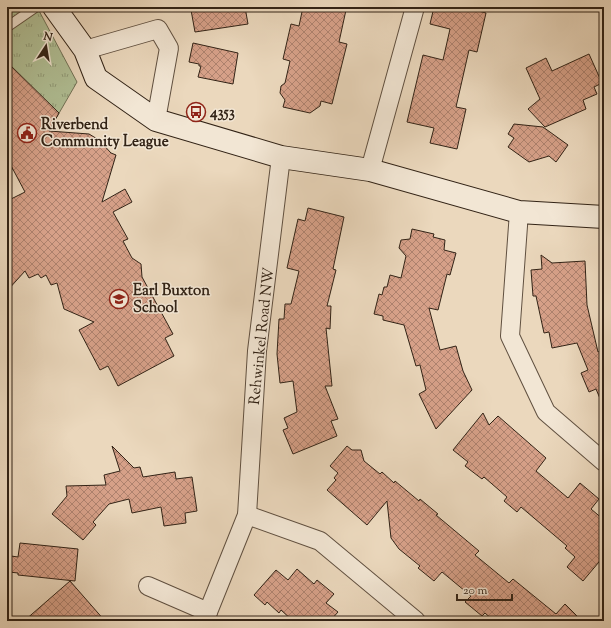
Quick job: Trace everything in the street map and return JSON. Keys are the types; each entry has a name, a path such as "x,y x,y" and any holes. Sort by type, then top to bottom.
{"street":[{"path":"54,7 85,50 96,78 156,120 281,157 370,170 520,212 604,217"},
{"path":"370,170 415,7"},
{"path":"85,50 158,29 169,48 156,120"},
{"name":"Rehwinkel Road NW","path":"148,586 205,616 247,515 258,351 281,157"},
{"path":"520,212 510,336 546,412 604,462"},
{"path":"247,515 320,541 416,621"}],"lane":[{"path":"7,27 36,7"}],"green space":[{"path":"7,7 37,7 77,82 32,160 23,162 7,173"}],"building":[{"path":"212,7 245,7 248,24 195,32 191,10"},
{"path":"303,7 346,7 339,42 347,44 332,104 321,101 320,106 310,113 283,107 285,100 280,93 281,86 285,83 290,61 283,59 291,24 299,26"},
{"path":"434,7 463,7 486,13 477,52 469,50 456,107 466,109 457,149 430,143 434,128 407,122 423,55 443,60 450,29 430,24"},
{"path":"193,43 238,53 233,84 198,77 201,66 199,66 199,64 189,62"},
{"path":"589,54 602,83 594,87 597,94 583,100 586,109 545,127 528,109 540,99 526,68 546,58 552,71"},
{"path":"7,62 59,113 49,131 89,134 99,140 111,153 116,155 102,202 125,189 132,202 113,212 128,239 123,241 132,258 141,264 142,277 173,334 165,338 174,356 118,386 108,366 100,370 79,330 94,322 64,309 57,283 51,285 46,275 41,278 38,274 29,278 25,271 7,291 7,201 25,192 7,158"},
{"path":"514,124 543,127 568,145 556,162 549,156 529,162 508,147 514,138 508,134"},
{"path":"308,208 344,217 333,269 336,270 327,306 331,306 330,329 326,328 332,386 325,386 338,419 331,421 337,436 293,454 283,430 288,428 284,418 297,412 293,381 280,383 277,354 279,319 284,319 285,304 291,304 299,271 287,268 298,219 305,221"},
{"path":"412,229 434,234 433,237 445,240 444,250 456,253 450,275 447,274 438,310 429,308 440,350 456,346 463,371 472,390 436,429 419,394 426,390 420,365 416,366 404,325 383,320 383,316 374,314 379,294 382,295 384,287 387,287 390,275 401,278 406,256 399,248 401,240 410,239"},
{"path":"541,255 552,263 585,261 587,305 598,352 604,349 604,408 596,389 589,392 581,373 588,370 577,343 552,348 549,332 544,333 536,296 533,296 531,270 542,269"},
{"path":"483,413 489,425 498,416 546,458 536,471 568,498 580,483 599,499 591,509 604,520 604,556 583,581 567,567 575,557 565,548 567,546 521,507 517,512 504,501 507,497 484,477 482,479 465,466 468,462 453,450"},
{"path":"112,446 134,468 140,467 143,477 175,472 176,479 192,477 197,511 185,513 186,523 164,526 161,507 132,513 129,499 109,504 93,522 96,525 83,540 52,514 67,496 66,486 106,485 104,475 120,471"},
{"path":"347,446 352,450 361,450 364,461 380,474 382,472 394,483 395,481 419,501 420,499 438,514 436,515 479,551 475,555 509,583 513,579 556,614 565,604 582,621 494,621 485,613 482,616 465,602 471,596 442,572 434,581 418,568 420,566 399,549 391,538 387,501 367,525 327,490 336,480 334,478 338,473 330,466"},
{"path":"20,543 78,549 75,581 18,575 18,573 9,572 11,556 18,557"},
{"path":"297,569 314,584 317,580 334,594 326,603 338,612 330,621 293,621 281,610 279,613 267,602 265,605 254,595 276,570 288,580"},
{"path":"70,581 105,621 24,621"}],"place":[{"name":"4353","path":"196,112"},
{"name":"Riverbend Community League","path":"27,133"},
{"name":"Earl Buxton School","path":"119,299"}]}
